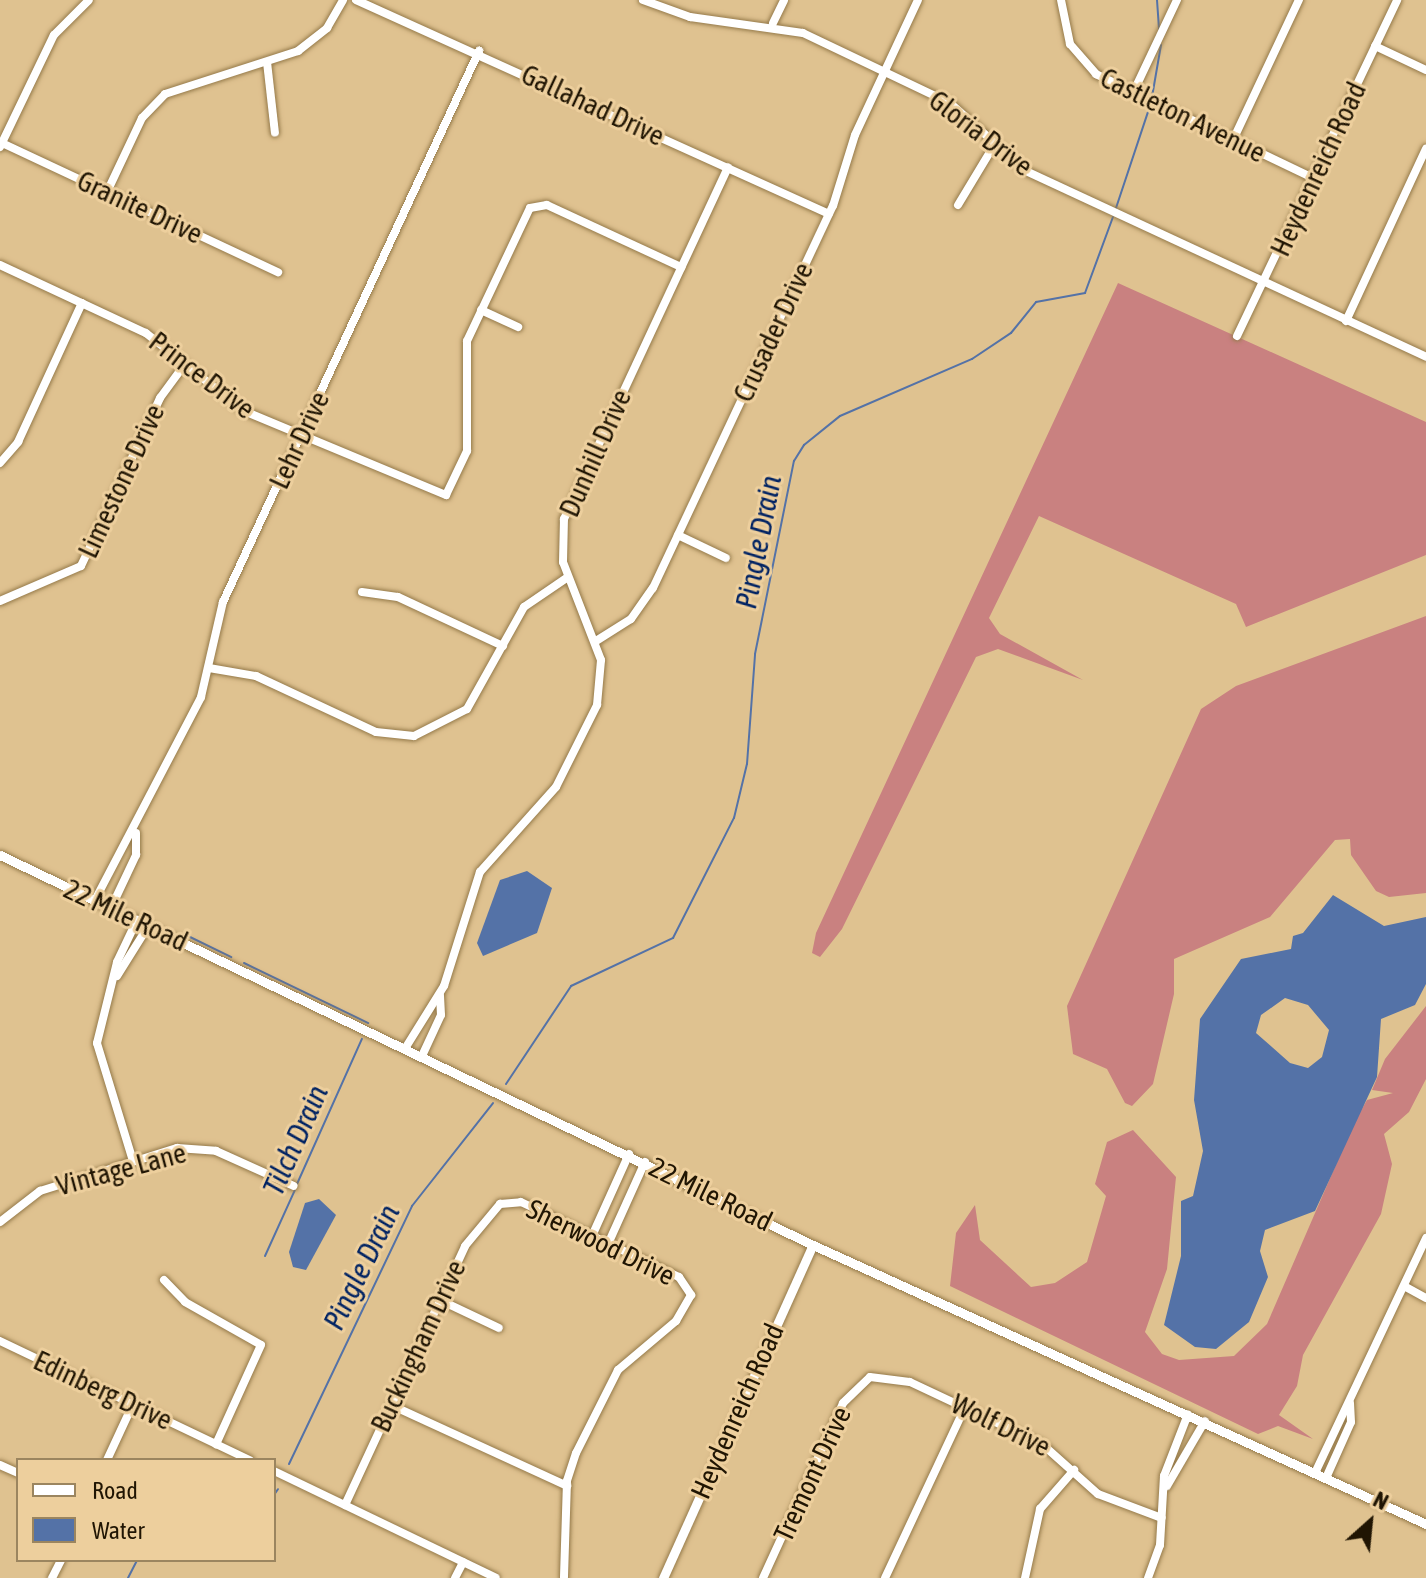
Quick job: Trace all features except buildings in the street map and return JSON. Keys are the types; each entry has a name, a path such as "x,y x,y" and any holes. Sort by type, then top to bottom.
{"street":[{"path":"1,145 54,35 89,0"},
{"path":"107,192 142,118 165,94 267,62 314,40 343,0"},
{"name":"Gallahad Drive","path":"356,0 479,51 829,214"},
{"name":"Gloria Drive","path":"645,0 690,17 773,23 884,71 950,103 993,147 1026,171 1426,357"},
{"path":"773,23 784,0"},
{"name":"Crusader Drive","path":"596,641 637,613 678,535 829,214 884,71 918,0"},
{"name":"Castleton Avenue","path":"1061,0 1066,36 1088,67 1133,93 1313,178"},
{"path":"1133,93 1177,0"},
{"path":"1233,140 1299,0"},
{"name":"Heydenreich Road","path":"1237,336 1397,0"},
{"path":"1375,46 1426,70"},
{"name":"Lehr Drive","path":"111,908 136,855 136,833 209,668 218,613 479,51"},
{"path":"267,62 275,133"},
{"name":"Granite Drive","path":"1,145 278,272"},
{"path":"958,205 993,147"},
{"path":"1346,321 1426,149"},
{"name":"Dunhill Drive","path":"422,1056 441,1015 440,995 475,882 556,787 597,705 596,641 568,577 561,537 568,508 728,167"},
{"path":"518,327 481,310 535,204 681,267"},
{"name":"Prince Drive","path":"0,265 146,333 235,406 300,438 450,494 467,451 463,361 481,310"},
{"path":"0,463 18,442 82,303"},
{"name":"Limestone Drive","path":"0,601 81,566 160,398 185,364"},
{"path":"678,535 726,558"},
{"path":"209,668 256,676 376,732 425,733 473,702 531,600 568,577"},
{"path":"362,592 398,597 503,646"},
{"name":"Lehr Drive","path":"95,900 120,847 136,833"},
{"name":"22 Mile Road","path":"0,855 406,1047 813,1245 1426,1524"},
{"path":"133,1161 98,1051 102,1011 137,920"},
{"path":"117,976 149,925"},
{"name":"Dunhill Drive","path":"406,1047 425,1008 440,995"},
{"name":"Vintage Lane","path":"0,1222 40,1191 133,1161 206,1148 294,1186"},
{"path":"592,1236 629,1154"},
{"path":"608,1244 645,1162"},
{"name":"Sherwood Drive","path":"509,1200 592,1236 690,1289 676,1321 612,1377 567,1486"},
{"name":"Buckingham Drive","path":"345,1505 469,1239 509,1200"},
{"path":"1315,1473 1426,1238"},
{"name":"Heydenreich Road","path":"663,1578 813,1245"},
{"path":"164,1280 185,1302 260,1341 216,1444"},
{"path":"1404,1286 1426,1298"},
{"path":"440,1300 499,1328"},
{"name":"Edinberg Drive","path":"0,1341 246,1458"},
{"name":"Wolf Drive","path":"870,1377 910,1382 965,1407 1054,1450 1098,1494 1162,1518"},
{"name":"Tremont Drive","path":"763,1578 843,1403 870,1377"},
{"path":"1326,1478 1351,1422 1350,1402"},
{"path":"108,1458 133,1404"},
{"path":"391,1405 567,1486 564,1578"},
{"path":"885,1578 965,1407"},
{"path":"1149,1578 1162,1518 1169,1459 1188,1414"},
{"path":"1167,1486 1183,1465 1205,1421"},
{"path":"1169,1459 1183,1465"},
{"path":"1025,1578 1040,1509 1074,1470"},
{"path":"276,1472 496,1578"},
{"path":"455,1578 463,1562"}],"shaded area":[{"path":"1118,283 1426,422 1426,555 1246,627 1236,604 1039,516 989,618 1000,634 1083,680 998,649 976,657 842,929 820,957 812,953 816,933"},
{"path":"1426,616 1426,893 1389,897 1376,891 1351,855 1350,839 1335,840 1270,917 1174,959 1174,994 1153,1084 1132,1106 1125,1103 1107,1069 1073,1054 1067,1006 1201,709 1236,686"},
{"path":"1426,1006 1426,1079 1409,1112 1384,1134 1392,1164 1381,1214 1303,1355 1297,1386 1279,1415 1313,1439 1278,1426 1258,1434 950,1286 956,1233 975,1205 980,1240 1031,1287 1055,1283 1087,1262 1106,1196 1095,1184 1107,1142 1133,1130 1176,1177 1167,1269 1145,1332 1162,1354 1179,1360 1234,1356 1267,1324 1354,1123 1367,1100 1393,1093 1372,1090 1385,1059"}],"water":[{"path":"527,871 552,888 537,933 483,956 477,943 500,880"},
{"path":"1333,895 1384,926 1426,917 1426,984 1415,1005 1381,1019 1377,1077 1315,1211 1265,1230 1260,1251 1268,1277 1249,1322 1216,1349 1195,1347 1164,1325 1181,1256 1181,1201 1193,1196 1203,1151 1194,1100 1200,1019 1241,959 1291,949 1293,936 1303,933","holes":["1285,998 1308,1005 1329,1030 1322,1057 1308,1068 1290,1063 1256,1033 1261,1015"]},
{"path":"319,1199 336,1215 306,1270 293,1267 289,1252 305,1203"}],"waterway":[{"name":"Pingle Drain","path":"1157,0 1159,31"},
{"name":"Pingle Drain","path":"1152,97 1161,45"},
{"name":"Pingle Drain","path":"1115,211 1151,103"},
{"name":"Pingle Drain","path":"506,1084 571,986 673,938 734,818 747,764 755,654 794,461 804,445 840,416 972,359 1011,333 1036,302 1085,293 1113,217"},
{"name":"Tilch Drain","path":"190,937 231,957"},
{"name":"Tilch Drain","path":"244,963 368,1023"},
{"name":"Tilch Drain","path":"297,1184 362,1039"},
{"name":"Pingle Drain","path":"289,1464 412,1206 493,1103"},
{"name":"Tilch Drain","path":"265,1256 295,1190"},
{"name":"Pingle Drain","path":"128,1578 136,1562"}]}
